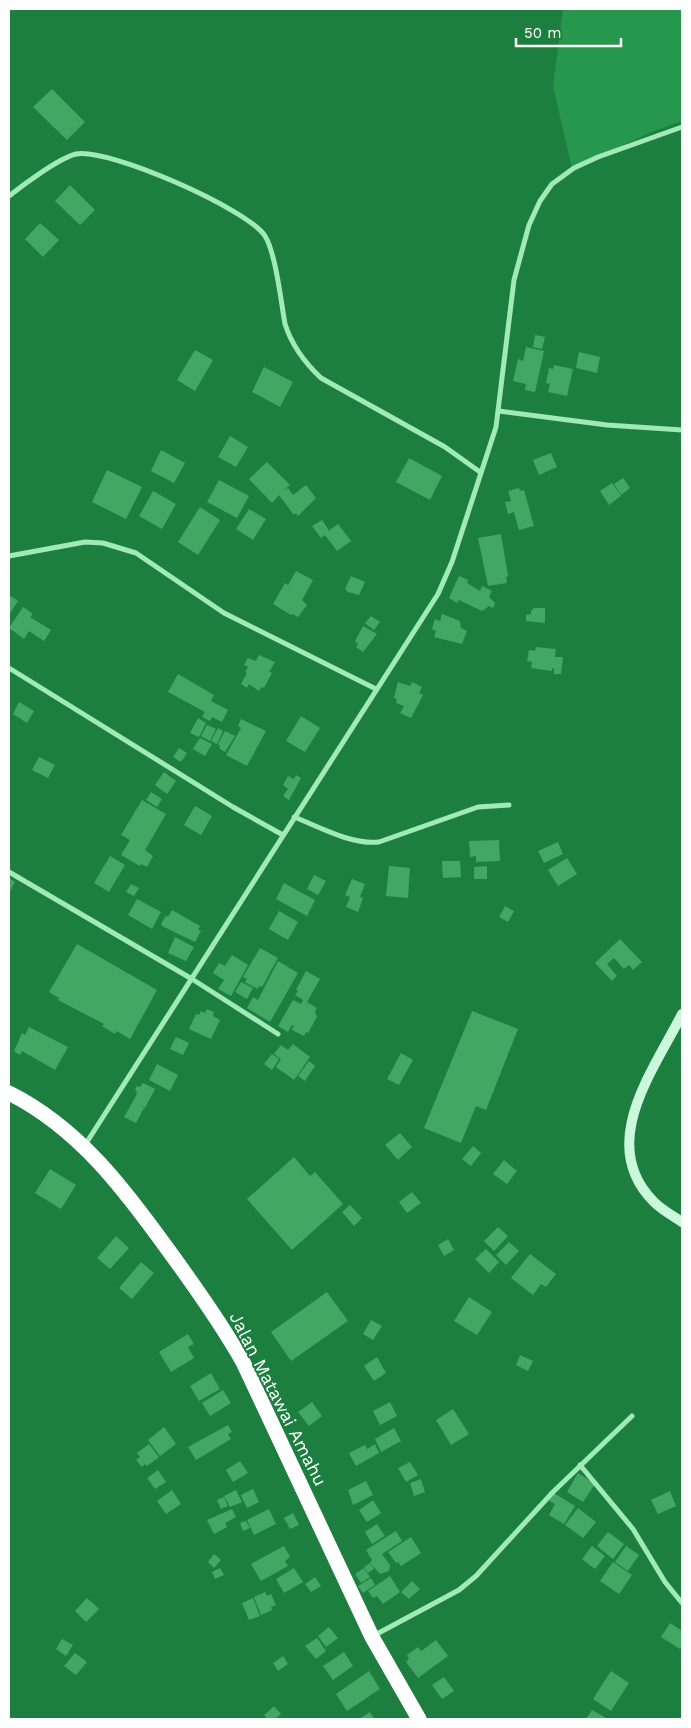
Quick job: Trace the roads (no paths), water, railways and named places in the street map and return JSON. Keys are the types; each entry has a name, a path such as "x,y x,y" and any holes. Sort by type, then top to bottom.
{"highway":[{"name":"Jalan Matawai Amahu","path":"9,1093 66,1130 84,1146 137,1206 218,1319 243,1362 372,1636 419,1719"}],"main road":[{"path":"682,1014 637,1101 631,1117 629,1148 632,1162 647,1194 656,1204 682,1222"}],"street":[{"path":"84,1146 438,594 452,562 496,427 518,263 529,225 546,190 574,168 598,157 682,127"},
{"path":"9,196 77,154 109,158 210,198 258,228 267,240 289,337 307,364 321,378 445,446 480,472"},
{"path":"499,411 607,425 682,430"},
{"path":"9,556 85,542 103,543 136,553 224,613 376,689"},
{"path":"9,668 233,807 283,835"},
{"path":"294,817 347,838 370,843 379,842 478,807 509,805"},
{"path":"9,872 192,979 278,1034"},
{"path":"372,1636 459,1590 476,1576 580,1465 632,1416"},
{"path":"580,1465 630,1524 665,1582 682,1603"}]}
